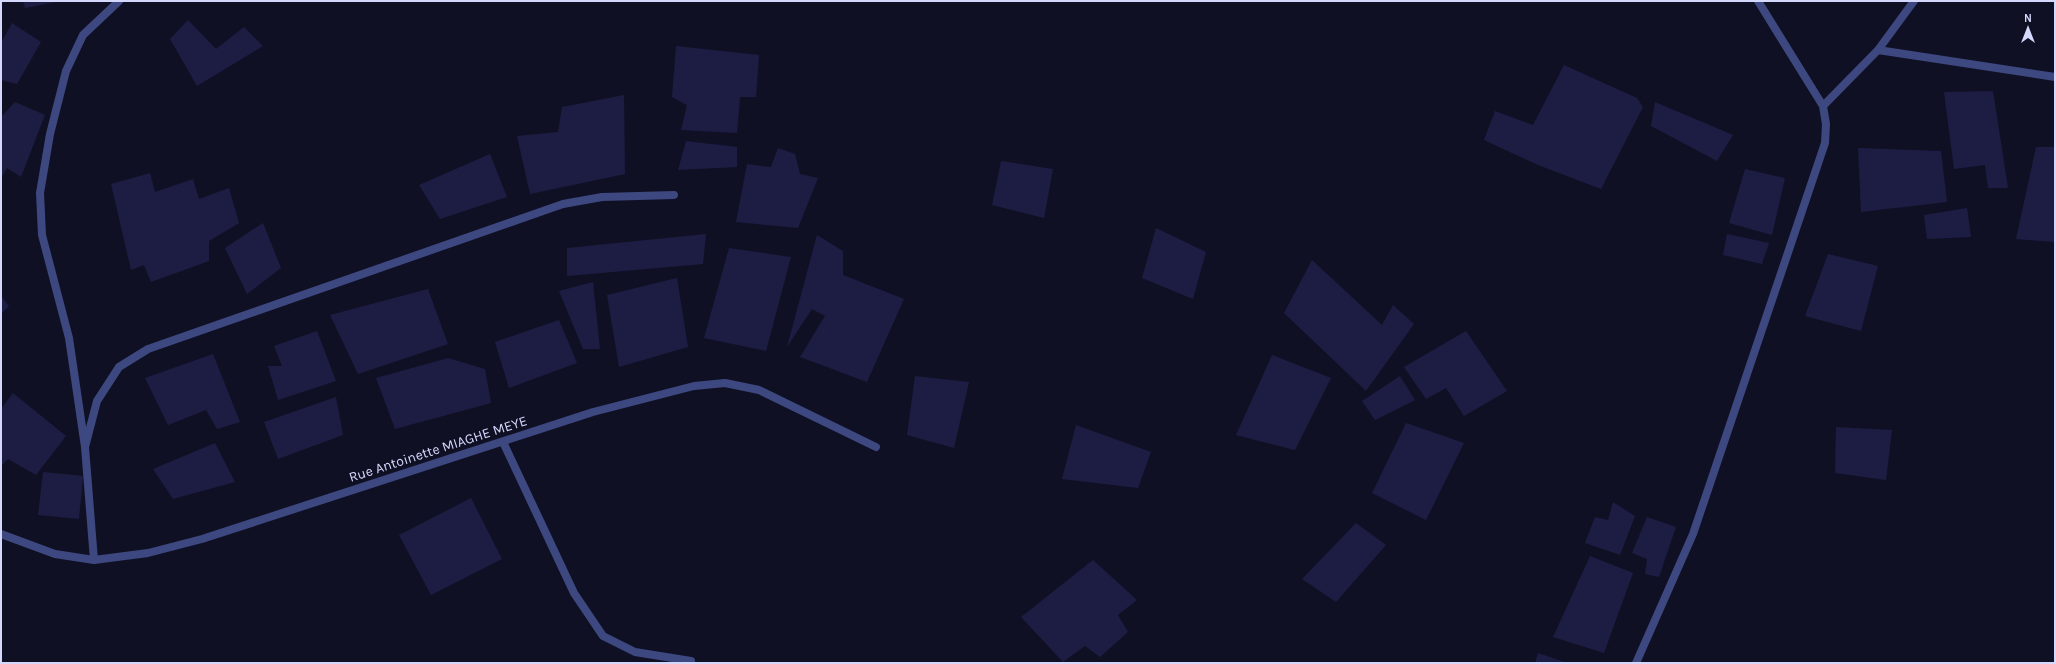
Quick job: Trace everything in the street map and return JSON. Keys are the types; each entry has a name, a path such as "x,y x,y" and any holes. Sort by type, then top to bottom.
{"street":[{"path":"94,560 85,447 69,338 42,235 40,193 50,134 66,71 83,36 119,1"},
{"path":"1636,663 1693,534 1825,143 1826,124 1823,106 1758,1"},
{"path":"1823,106 1878,50 1914,1"},
{"path":"1878,50 2055,77"},
{"path":"85,447 97,401 119,367 148,349 563,204 602,197 674,195"},
{"name":"Rue Antoinette MIAGHE MEYE","path":"1,534 55,554 94,560 148,553 202,539 385,478 503,442 593,412 679,388 725,383 759,390 876,447"},
{"path":"503,442 574,593 603,636 635,652 691,661"}],"building":[{"path":"23,1 55,1 56,2 25,8"},
{"path":"188,20 216,49 244,27 263,46 197,86 170,39"},
{"path":"12,23 41,42 17,84 1,80 1,43"},
{"path":"676,46 759,55 756,97 740,97 737,133 681,130 687,105 672,97"},
{"path":"1564,65 1637,98 1643,107 1601,189 1538,165 1484,140 1495,111 1533,125"},
{"path":"1993,91 2008,188 1988,188 1985,165 1954,169 1944,92"},
{"path":"624,95 625,174 530,194 517,136 558,132 562,107"},
{"path":"15,102 45,115 21,177 7,168 1,178 1,117"},
{"path":"1655,102 1733,135 1717,161 1651,126"},
{"path":"686,141 737,147 737,167 678,170"},
{"path":"2036,147 2055,147 2055,242 2016,239"},
{"path":"778,148 795,154 800,174 818,178 798,228 736,222 747,164 771,167"},
{"path":"1858,148 1941,151 1947,202 1861,212"},
{"path":"490,154 507,197 440,219 419,185"},
{"path":"1001,161 1053,169 1044,218 992,205"},
{"path":"1745,169 1785,178 1772,235 1729,223"},
{"path":"150,173 155,192 193,179 199,199 229,188 239,223 209,241 209,261 151,282 144,265 131,270 111,184"},
{"path":"1967,208 1971,237 1927,239 1924,215"},
{"path":"263,223 281,268 247,294 225,248"},
{"path":"1156,228 1206,252 1193,299 1142,278"},
{"path":"706,234 703,264 567,276 567,248"},
{"path":"1727,234 1769,243 1762,264 1723,255"},
{"path":"817,235 843,251 843,275 904,299 867,382 800,357 825,316 812,309 787,347"},
{"path":"729,248 791,257 766,351 704,338"},
{"path":"1828,254 1878,266 1861,331 1805,316"},
{"path":"1312,260 1382,325 1393,305 1414,324 1366,391 1284,313"},
{"path":"677,278 688,347 619,367 607,295"},
{"path":"593,282 600,349 583,349 559,291"},
{"path":"428,289 448,344 358,374 330,315"},
{"path":"1,296 9,306 1,314"},
{"path":"559,320 577,363 509,388 495,342"},
{"path":"317,331 336,381 278,400 268,366 282,366 274,346"},
{"path":"1466,331 1507,391 1464,416 1446,388 1426,399 1404,367"},
{"path":"213,354 240,422 217,429 206,410 168,425 145,378"},
{"path":"1272,355 1331,378 1295,450 1236,435"},
{"path":"448,358 485,369 491,403 395,429 376,378"},
{"path":"915,376 969,382 954,448 907,435"},
{"path":"1400,376 1415,400 1375,420 1362,401"},
{"path":"13,393 66,436 36,475 8,459 1,466 1,409"},
{"path":"336,397 343,435 278,459 264,422"},
{"path":"1406,423 1464,443 1426,520 1372,493"},
{"path":"1076,425 1151,452 1138,488 1062,479"},
{"path":"1836,427 1892,430 1886,480 1835,473"},
{"path":"215,443 235,482 173,499 153,469"},
{"path":"43,472 83,476 79,519 38,515"},
{"path":"471,498 502,559 431,595 399,535"},
{"path":"1613,502 1635,516 1620,555 1585,543 1595,517 1608,520"},
{"path":"1647,517 1676,527 1659,577 1645,574 1647,559 1632,553"},
{"path":"1356,523 1386,545 1336,602 1302,579"},
{"path":"1590,556 1633,573 1604,653 1553,637"},
{"path":"1093,560 1137,600 1118,615 1128,632 1100,657 1085,646 1063,662 1021,617"},
{"path":"1538,653 1567,663 1535,663"}]}
